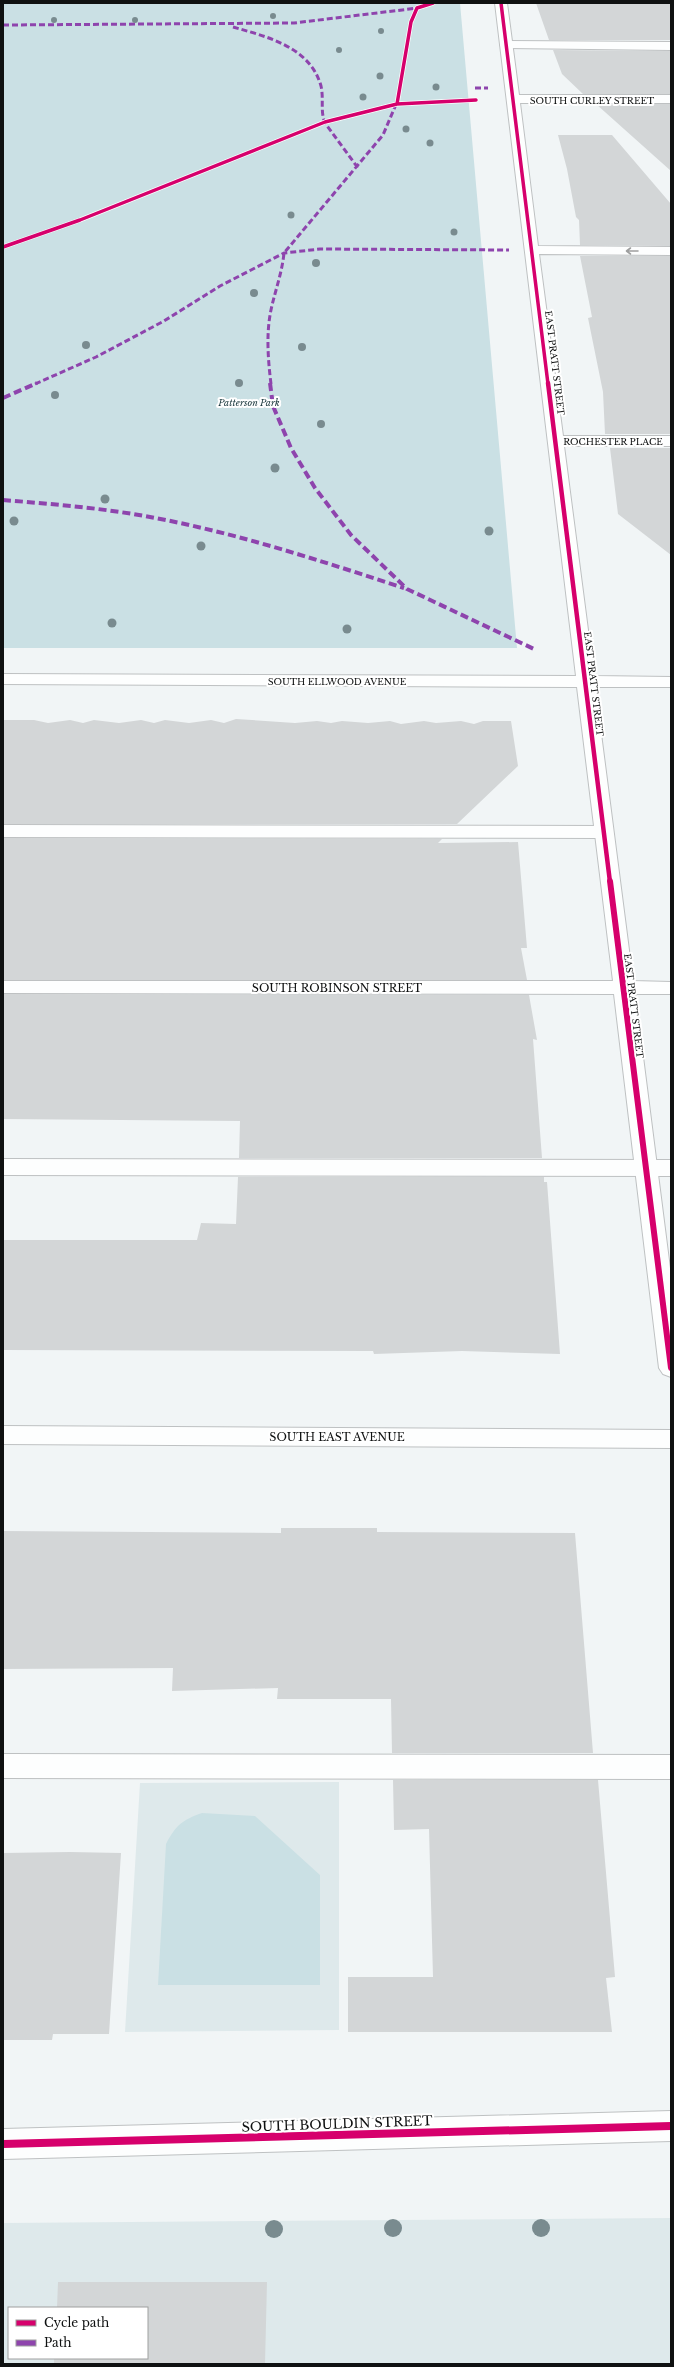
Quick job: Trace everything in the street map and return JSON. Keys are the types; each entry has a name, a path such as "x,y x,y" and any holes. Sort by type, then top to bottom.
{"street":[{"name":"EAST PRATT STREET","path":"501,3 671,1368"},
{"path":"506,45 671,46"},
{"name":"SOUTH CURLEY STREET","path":"513,100 671,100"},
{"path":"532,250 671,251"},
{"name":"ROCHESTER PLACE","path":"555,441 671,441"},
{"name":"SOUTH ELLWOOD AVENUE","path":"3,679 671,682"},
{"path":"3,831 604,832"},
{"name":"SOUTH ROBINSON STREET","path":"3,987 671,988"},
{"path":"3,1167 671,1168"},
{"name":"SOUTH EAST AVENUE","path":"3,1435 671,1439"},
{"path":"3,1766 671,1767"},
{"name":"SOUTH BOULDIN STREET","path":"3,2144 671,2126"}],"shaded area":[{"path":"339,1782 339,2030 125,2032 140,1783"},
{"path":"671,2218 671,2364 3,2364 3,2223"}],"green space":[{"name":"Patterson Park","path":"3,3 460,3 517,648 3,648"},
{"path":"202,1813 255,1816 320,1875 320,1985 158,1985 166,1844 180,1824 189,1818"}],"building":[{"path":"536,3 671,3 671,40 549,40"},
{"path":"553,50 671,51 671,94 583,94 562,74"},
{"path":"596,104 671,104 671,171"},
{"path":"558,135 612,135 671,204 671,246 580,245 579,220 576,217 567,169"},
{"path":"580,256 671,256 671,434 605,434 603,392 588,318 592,317"},
{"path":"610,448 671,448 671,555 618,514"},
{"path":"236,719 295,723 317,721 331,723 342,721 368,723 390,721 401,724 424,721 436,723 461,721 474,724 483,721 511,721 518,766 457,824 3,824 3,720 34,720 48,723 70,720 83,723 94,720 119,723 141,720 154,723 165,720 189,723 211,720 224,723"},
{"path":"3,838 442,839 438,843 518,842 527,948 521,948 527,980 3,980"},
{"path":"3,994 529,995 537,1040 533,1039 542,1158 239,1158 240,1121 3,1119"},
{"path":"238,1177 544,1177 544,1182 547,1182 560,1354 462,1351 374,1354 373,1351 3,1350 3,1240 197,1240 201,1223 236,1224"},
{"path":"281,1528 377,1528 377,1532 575,1533 593,1753 392,1753 391,1699 277,1699 278,1688 172,1691 173,1668 3,1669 3,1531 281,1533"},
{"path":"393,1780 598,1780 615,1977 606,1978 612,2032 348,2032 348,1977 433,1977 429,1829 394,1830"},
{"path":"3,1853 121,1853 109,2034 53,2034 52,2040 3,2040"},
{"path":"58,2282 267,2282 265,2364 54,2364 54,2359 148,2359 148,2307 57,2307"}],"marked path":[{"path":"3,25 294,23 418,8"},
{"path":"233,27 274,40 299,53 309,62 316,73 321,87 323,119 336,140 358,168"},
{"path":"475,88 488,88"},
{"path":"397,102 383,135 284,253 281,277 271,311 268,361 273,406 291,448 315,488 351,535 407,589 534,649"},
{"path":"3,398 96,357 164,321 220,286 284,253 320,249 509,250"},
{"path":"3,500 108,510 201,527 289,551 404,588"}],"cycle path":[{"path":"397,104 411,22 417,8 433,3"},
{"path":"501,3 671,1368"},
{"path":"3,247 80,220 325,122 397,104 476,100"},
{"path":"3,2144 671,2126"}]}
